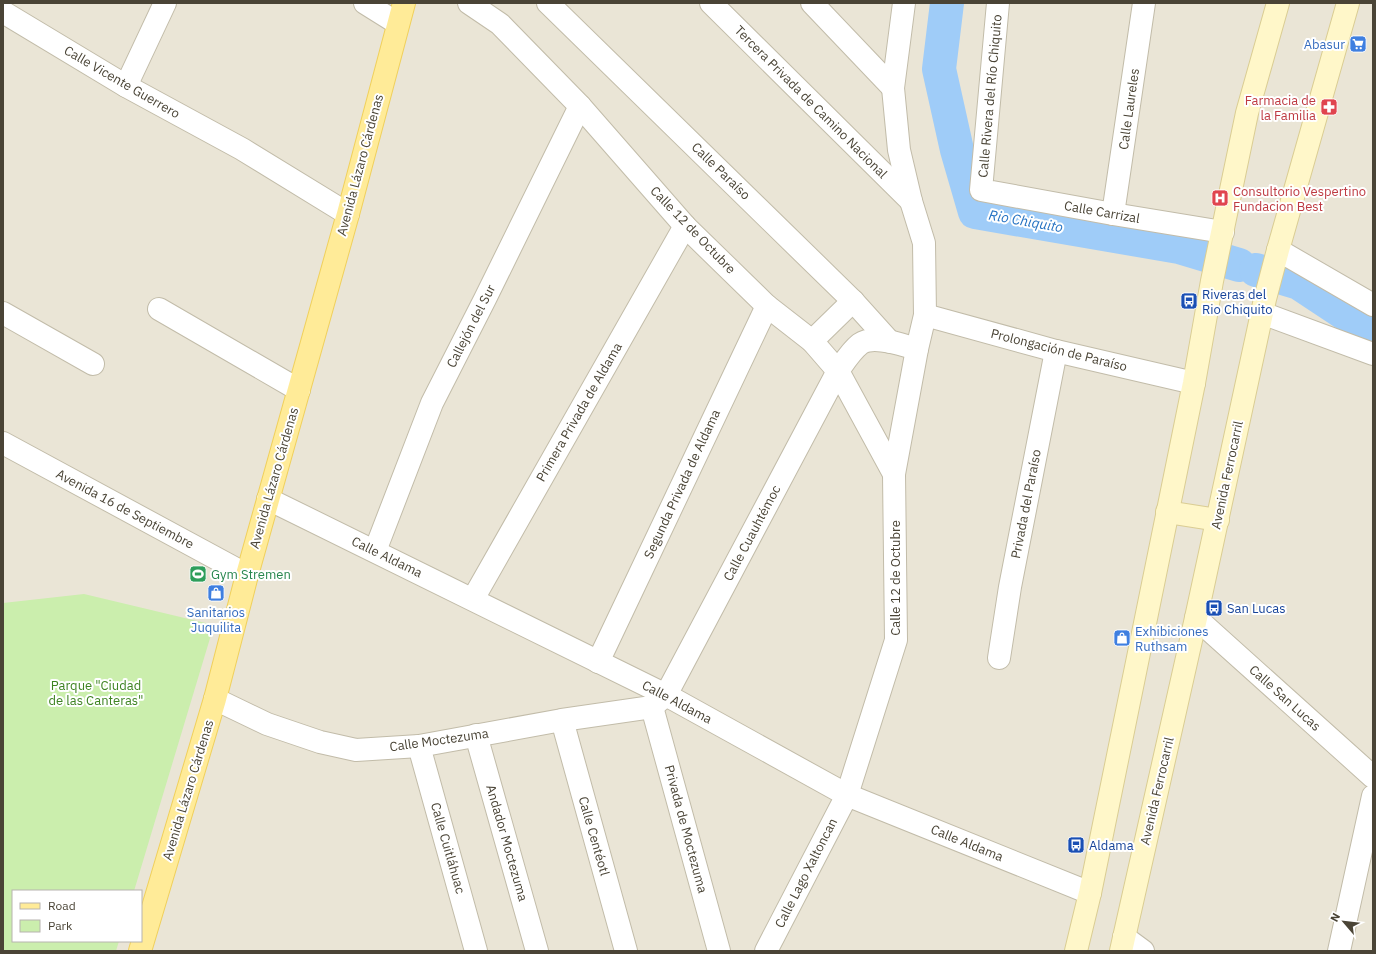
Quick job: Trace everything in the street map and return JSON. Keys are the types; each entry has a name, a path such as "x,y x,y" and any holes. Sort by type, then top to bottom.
{"main road":[{"path":"1076,951 1090,893 1194,383 1212,281 1247,114 1278,3"},
{"name":"Avenida Ferrocarril","path":"1122,944 1218,520 1264,306 1276,257 1348,3"},
{"name":"Avenida Lázaro Cárdenas","path":"140,951 215,699 247,575 348,214 400,13"},
{"path":"1167,512 1218,520"}],"street":[{"path":"126,86 165,3"},
{"path":"365,3 400,13"},
{"name":"Calle 12 de Octubre","path":"469,3 500,24 580,106 685,226 767,306 812,341 838,371 894,474"},
{"name":"Calle Paraíso","path":"548,3 853,301 890,342"},
{"name":"Tercera Privada de Camino Nacional","path":"711,3 911,201"},
{"path":"812,3 893,88"},
{"name":"Calle 12 de Octubre","path":"847,795 896,640 894,474 917,349 926,314 924,242 911,201 899,150 893,88 904,3"},
{"name":"Calle Rivera del Río Chiquito","path":"981,190 998,3"},
{"name":"Calle Laureles","path":"1113,214 1144,3"},
{"name":"Calle Vicente Guerrero","path":"3,12 126,86 242,149 348,214"},
{"name":"Callejón del Sur","path":"375,551 432,403 580,106"},
{"name":"Calle Carrizal","path":"981,190 1113,214 1222,238"},
{"name":"Primera Privada de Aldama","path":"474,599 685,226"},
{"path":"1276,257 1373,305"},
{"path":"812,341 853,301"},
{"name":"Segunda Privada de Aldama","path":"598,662 767,306"},
{"path":"1264,306 1373,354"},
{"path":"159,309 298,390"},
{"path":"3,314 93,364"},
{"name":"Prolongación de Paraíso","path":"926,314 1056,351 1194,383"},
{"name":"Calle Cuauhtémoc","path":"659,701 838,371 850,354 861,343 873,340 890,342 917,349"},
{"name":"Privada del Paraíso","path":"998,658 1010,587 1056,351"},
{"name":"Avenida 16 de Septiembre","path":"3,443 247,575"},
{"name":"Calle Aldama","path":"268,499 474,599 598,662 659,701 847,795 1090,893"},
{"name":"Calle San Lucas","path":"1196,618 1373,777"},
{"name":"Calle Moctezuma","path":"215,699 267,724 320,742 356,750 419,746 659,701"},
{"name":"Privada de Moctezuma","path":"659,701 719,951"},
{"name":"Calle Centéotl","path":"562,720 626,951"},
{"name":"Andador Moctezuma","path":"476,735 537,951"},
{"name":"Calle Cuitláhuac","path":"419,746 476,951"},
{"name":"Calle Lago Xaltoncan","path":"766,951 847,795"},
{"path":"1339,951 1373,796"},
{"path":"1122,944 1143,951"}],"shaded area":[{"path":"3,3 1373,3 1373,951 3,951"}],"green space":[{"name":"Parque \"Ciudad de las Canteras\"","path":"84,594 214,625 134,890 12,890 12,942 119,942 116,951 3,951 3,603"}],"waterway":[{"name":"Rio Chiquito","path":"947,3 939,69 957,150 975,212 1179,247 1239,265"},
{"name":"Rio Chiquito","path":"1256,270 1299,283 1373,332"}],"place":[{"name":"Abasur","path":"1358,44"},
{"name":"Farmacia de la Familia","path":"1329,107"},
{"name":"Consultorio Vespertino Fundacion Best","path":"1220,198"},
{"name":"Riveras del Rio Chiquito","path":"1189,301"},
{"name":"Gym Stremen","path":"198,574"},
{"name":"Sanitarios Juquilita","path":"216,593"},
{"name":"San Lucas","path":"1214,608"},
{"name":"Exhibiciones Ruthsam","path":"1122,638"},
{"name":"Aldama","path":"1076,845"}]}
